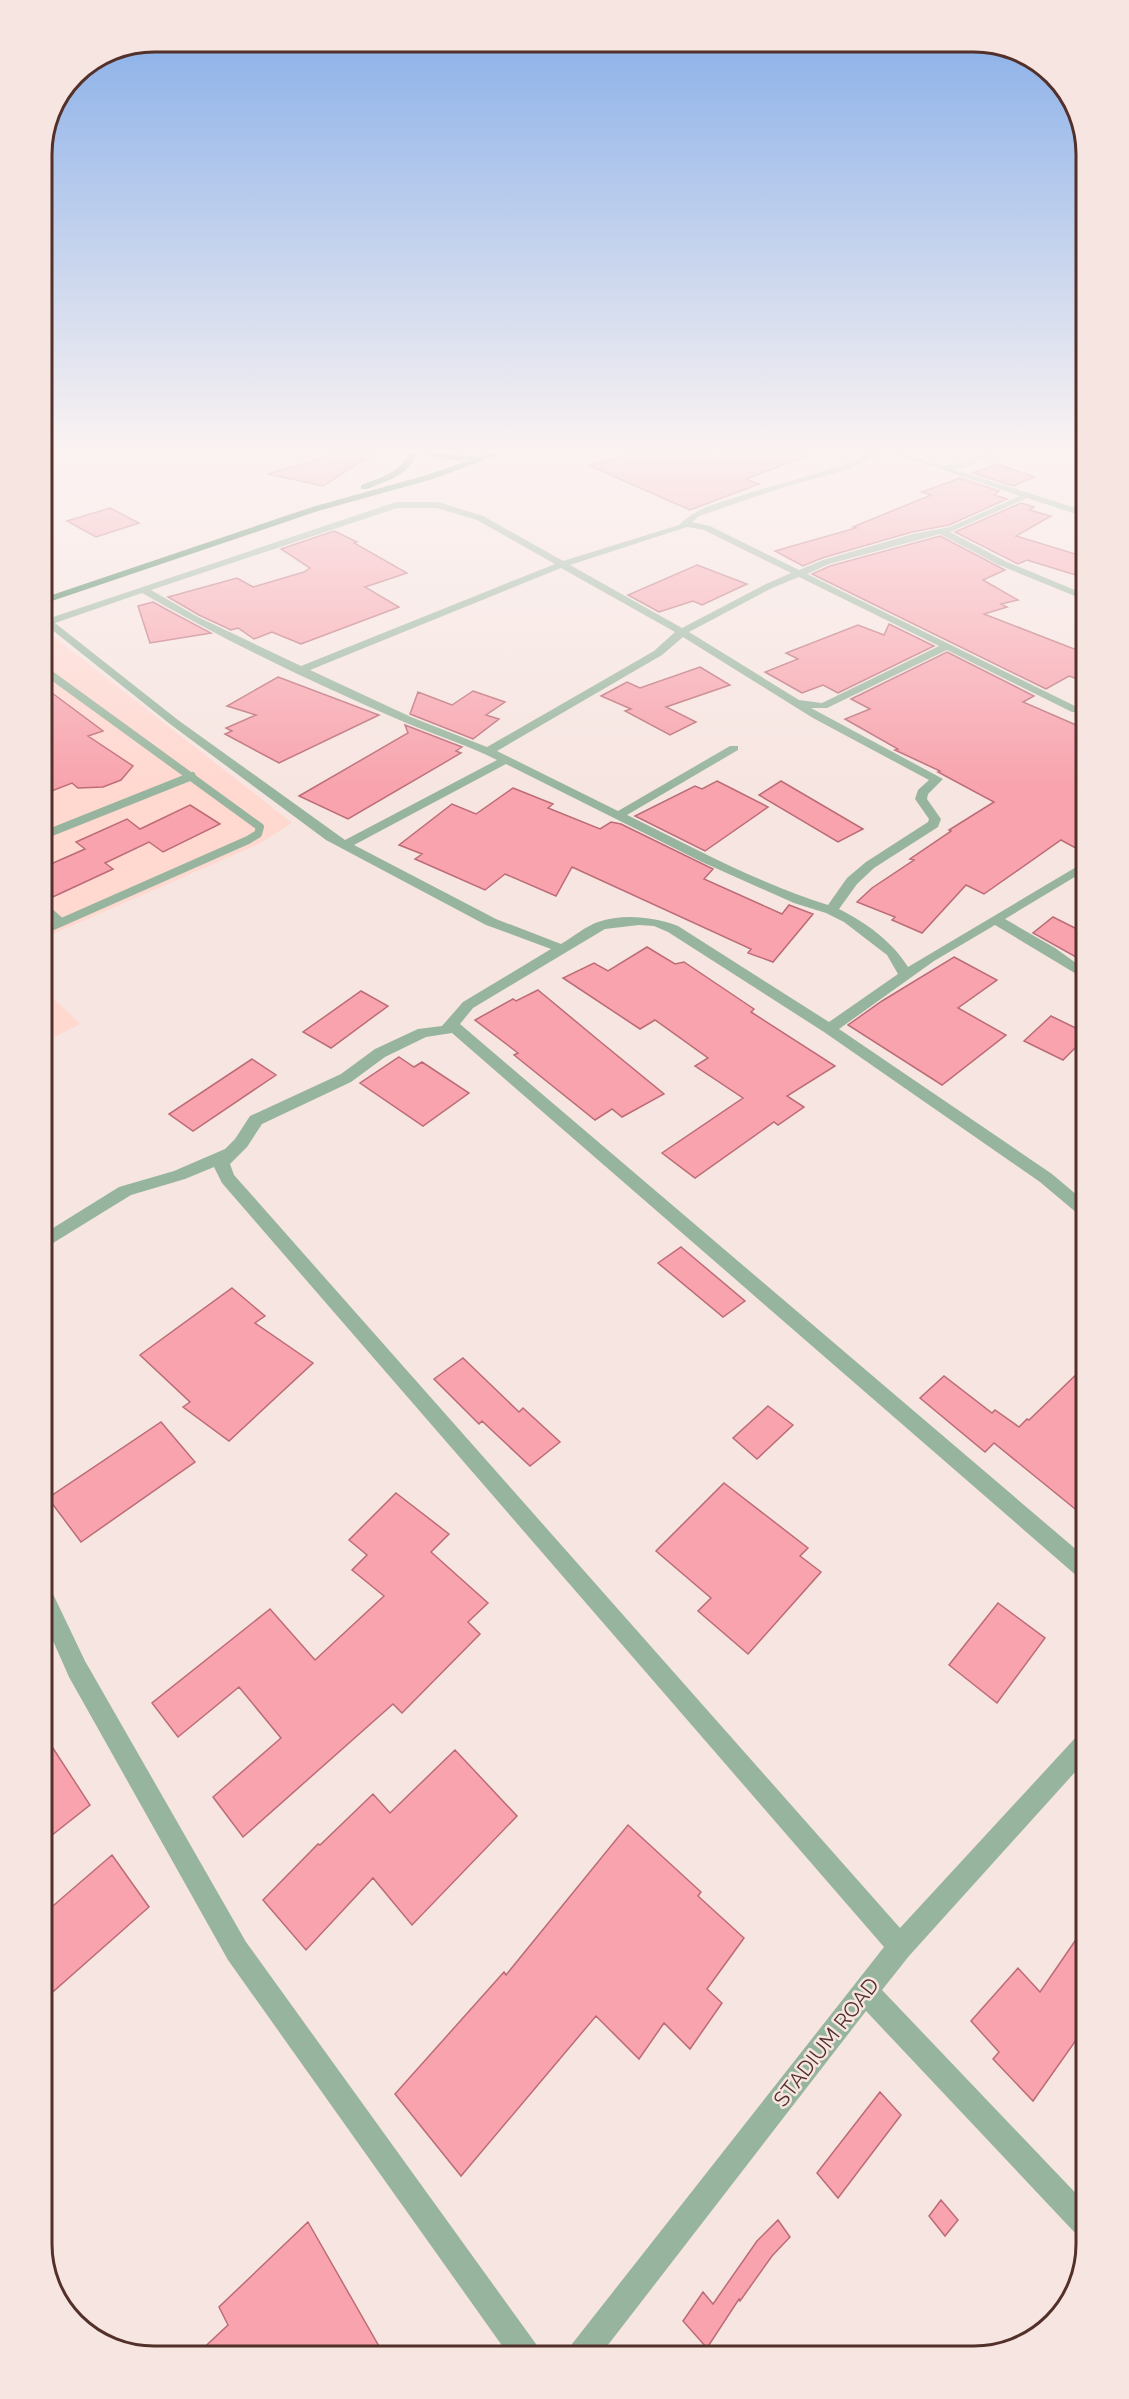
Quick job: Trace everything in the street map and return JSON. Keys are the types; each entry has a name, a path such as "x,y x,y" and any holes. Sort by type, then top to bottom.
{"highway":[{"path":"53,598 150,565"}],"street":[{"path":"53,620 214,565"},
{"path":"301,670 560,565 682,632 795,702 820,711 937,779 922,793 921,799 935,819 934,824 870,866 852,881 831,910"},
{"path":"783,565 1076,710"},
{"path":"488,751 658,653 682,632 769,586 820,565"},
{"path":"1007,565 1076,594"},
{"path":"141,589 194,619 301,670 407,719 488,751 617,816 799,900 831,910 849,919 892,952 905,974"},
{"path":"53,627 174,722 344,845 491,922 563,949"},
{"path":"820,711 947,646"},
{"path":"617,816 734,748"},
{"path":"344,845 504,761"},
{"path":"829,1029 929,958 1076,871"},
{"path":"995,919 1050,951 1076,970"},
{"path":"900,1947 228,1179 222,1168 222,1162 241,1143 256,1120 346,1078 380,1053 423,1032 446,1030 468,1005 602,925 639,921 656,922 673,929 829,1029 1046,1178 1076,1203"},
{"path":"892,952 929,958"},
{"path":"451,1024 1076,1562"},
{"path":"52,1237 125,1191 179,1175 228,1154"},
{"path":"52,1615 77,1669 237,1951 520,2346"},
{"name":"STADIUM ROAD","path":"588,2346 900,1947 1076,1754"},
{"path":"866,1992 1076,2213"}],"lane":[{"path":"53,676 260,827 258,834 53,926"},
{"path":"53,832 192,776"},
{"path":"53,914 62,922"}],"shaded area":[{"path":"53,636 292,823 259,844 53,934"},
{"path":"53,997 80,1024 53,1038"}],"building":[{"path":"305,565 393,565 407,573 365,587 399,607 301,644 272,632 254,639 238,628 231,630 168,597 237,578 253,587 304,572 310,568"},
{"path":"697,565 747,584 702,605 693,601 659,612 628,595"},
{"path":"995,565 1005,570 983,580 1018,600 1001,604 1007,607 984,614 1076,650 1076,678 1069,676 1046,689 812,574 830,566"},
{"path":"1043,565 1076,565 1076,575"},
{"path":"153,602 211,633 150,643 138,606"},
{"path":"889,624 934,646 838,693 823,685 802,693 765,672 798,659 786,653 858,625 884,635"},
{"path":"947,652 1034,696 1023,702 1076,725 1076,848 1061,840 984,894 966,885 922,933 892,920 895,917 857,902 872,888 914,860 910,859 951,831 949,830 994,802 938,772 940,771 895,750 898,749 845,719 870,709 851,699"},
{"path":"700,667 730,685 666,707 696,722 670,735 625,711 631,709 601,696 627,682 640,688"},
{"path":"278,677 379,715 279,763 225,734 232,731 226,728 256,715 227,706"},
{"path":"473,691 505,702 486,715 499,719 473,739 410,714 418,692 452,705"},
{"path":"53,694 103,731 88,736 133,766 121,780 103,787 78,788 72,783 53,791"},
{"path":"405,725 462,747 456,751 461,753 348,819 299,796 408,733"},
{"path":"717,781 768,807 705,851 635,816 695,786 702,789"},
{"path":"781,781 863,829 838,842 759,795"},
{"path":"513,788 553,804 548,808 600,829 611,822 621,824 713,869 704,879 782,914 789,905 813,914 773,962 748,953 751,949 572,867 556,896 505,874 485,890 415,859 422,854 399,845 452,804 476,814"},
{"path":"190,805 220,824 163,852 149,842 105,863 113,869 53,897 53,863 85,849 76,842 127,819 140,829"},
{"path":"1053,917 1076,928 1076,957 1033,933"},
{"path":"647,947 675,964 684,962 754,1009 751,1012 835,1066 787,1096 804,1107 778,1125 774,1122 695,1178 662,1153 743,1098 695,1066 708,1058 655,1020 640,1029 563,978 594,963 608,971"},
{"path":"954,957 997,980 958,1008 1006,1035 942,1085 848,1025 882,1001"},
{"path":"538,990 664,1094 622,1117 612,1109 595,1120 514,1055 518,1053 475,1020 513,999 516,1001"},
{"path":"361,991 388,1006 331,1048 303,1032"},
{"path":"1051,1016 1076,1028 1076,1047 1063,1060 1024,1041"},
{"path":"399,1057 414,1067 422,1062 469,1093 423,1126 360,1083"},
{"path":"252,1059 276,1075 193,1131 169,1114"},
{"path":"681,1247 745,1301 723,1317 658,1263"},
{"path":"232,1288 265,1316 255,1323 313,1363 229,1441 183,1407 190,1402 140,1355"},
{"path":"463,1358 519,1412 523,1408 560,1442 530,1466 482,1421 479,1424 434,1379"},
{"path":"1076,1375 1076,1510 994,1443 985,1452 920,1398 944,1376 992,1413 995,1410 1019,1427 1027,1419 1029,1420"},
{"path":"768,1406 793,1425 757,1459 733,1438"},
{"path":"161,1422 195,1462 81,1542 52,1504 52,1495"},
{"path":"724,1483 808,1548 800,1556 821,1572 748,1654 698,1611 711,1598 656,1551"},
{"path":"396,1493 449,1534 431,1552 488,1603 468,1622 480,1634 402,1713 393,1704 243,1837 213,1797 281,1738 239,1687 178,1737 152,1703 270,1609 315,1660 384,1596 352,1570 367,1555 349,1540"},
{"path":"998,1603 1045,1638 997,1703 949,1665"},
{"path":"52,1747 90,1805 52,1835"},
{"path":"455,1750 517,1816 412,1925 373,1878 306,1950 263,1900 318,1844 320,1845 373,1794 390,1813"},
{"path":"628,1825 701,1892 698,1896 744,1938 707,1989 722,2003 690,2049 664,2023 639,2059 596,2016 461,2176 395,2094 504,1972 506,1975"},
{"path":"112,1855 149,1907 52,1992 52,1907"},
{"path":"1076,1940 1076,2040 1033,2101 993,2059 999,2052 971,2021 1018,1968 1040,1992"},
{"path":"880,2092 901,2115 838,2198 817,2173"},
{"path":"941,2200 958,2220 945,2236 929,2216"},
{"path":"778,2220 790,2237 772,2256 740,2301 739,2299 708,2346 705,2346 683,2321 703,2292 713,2304 757,2241"},
{"path":"308,2222 379,2346 206,2346 228,2325 219,2307"}]}
